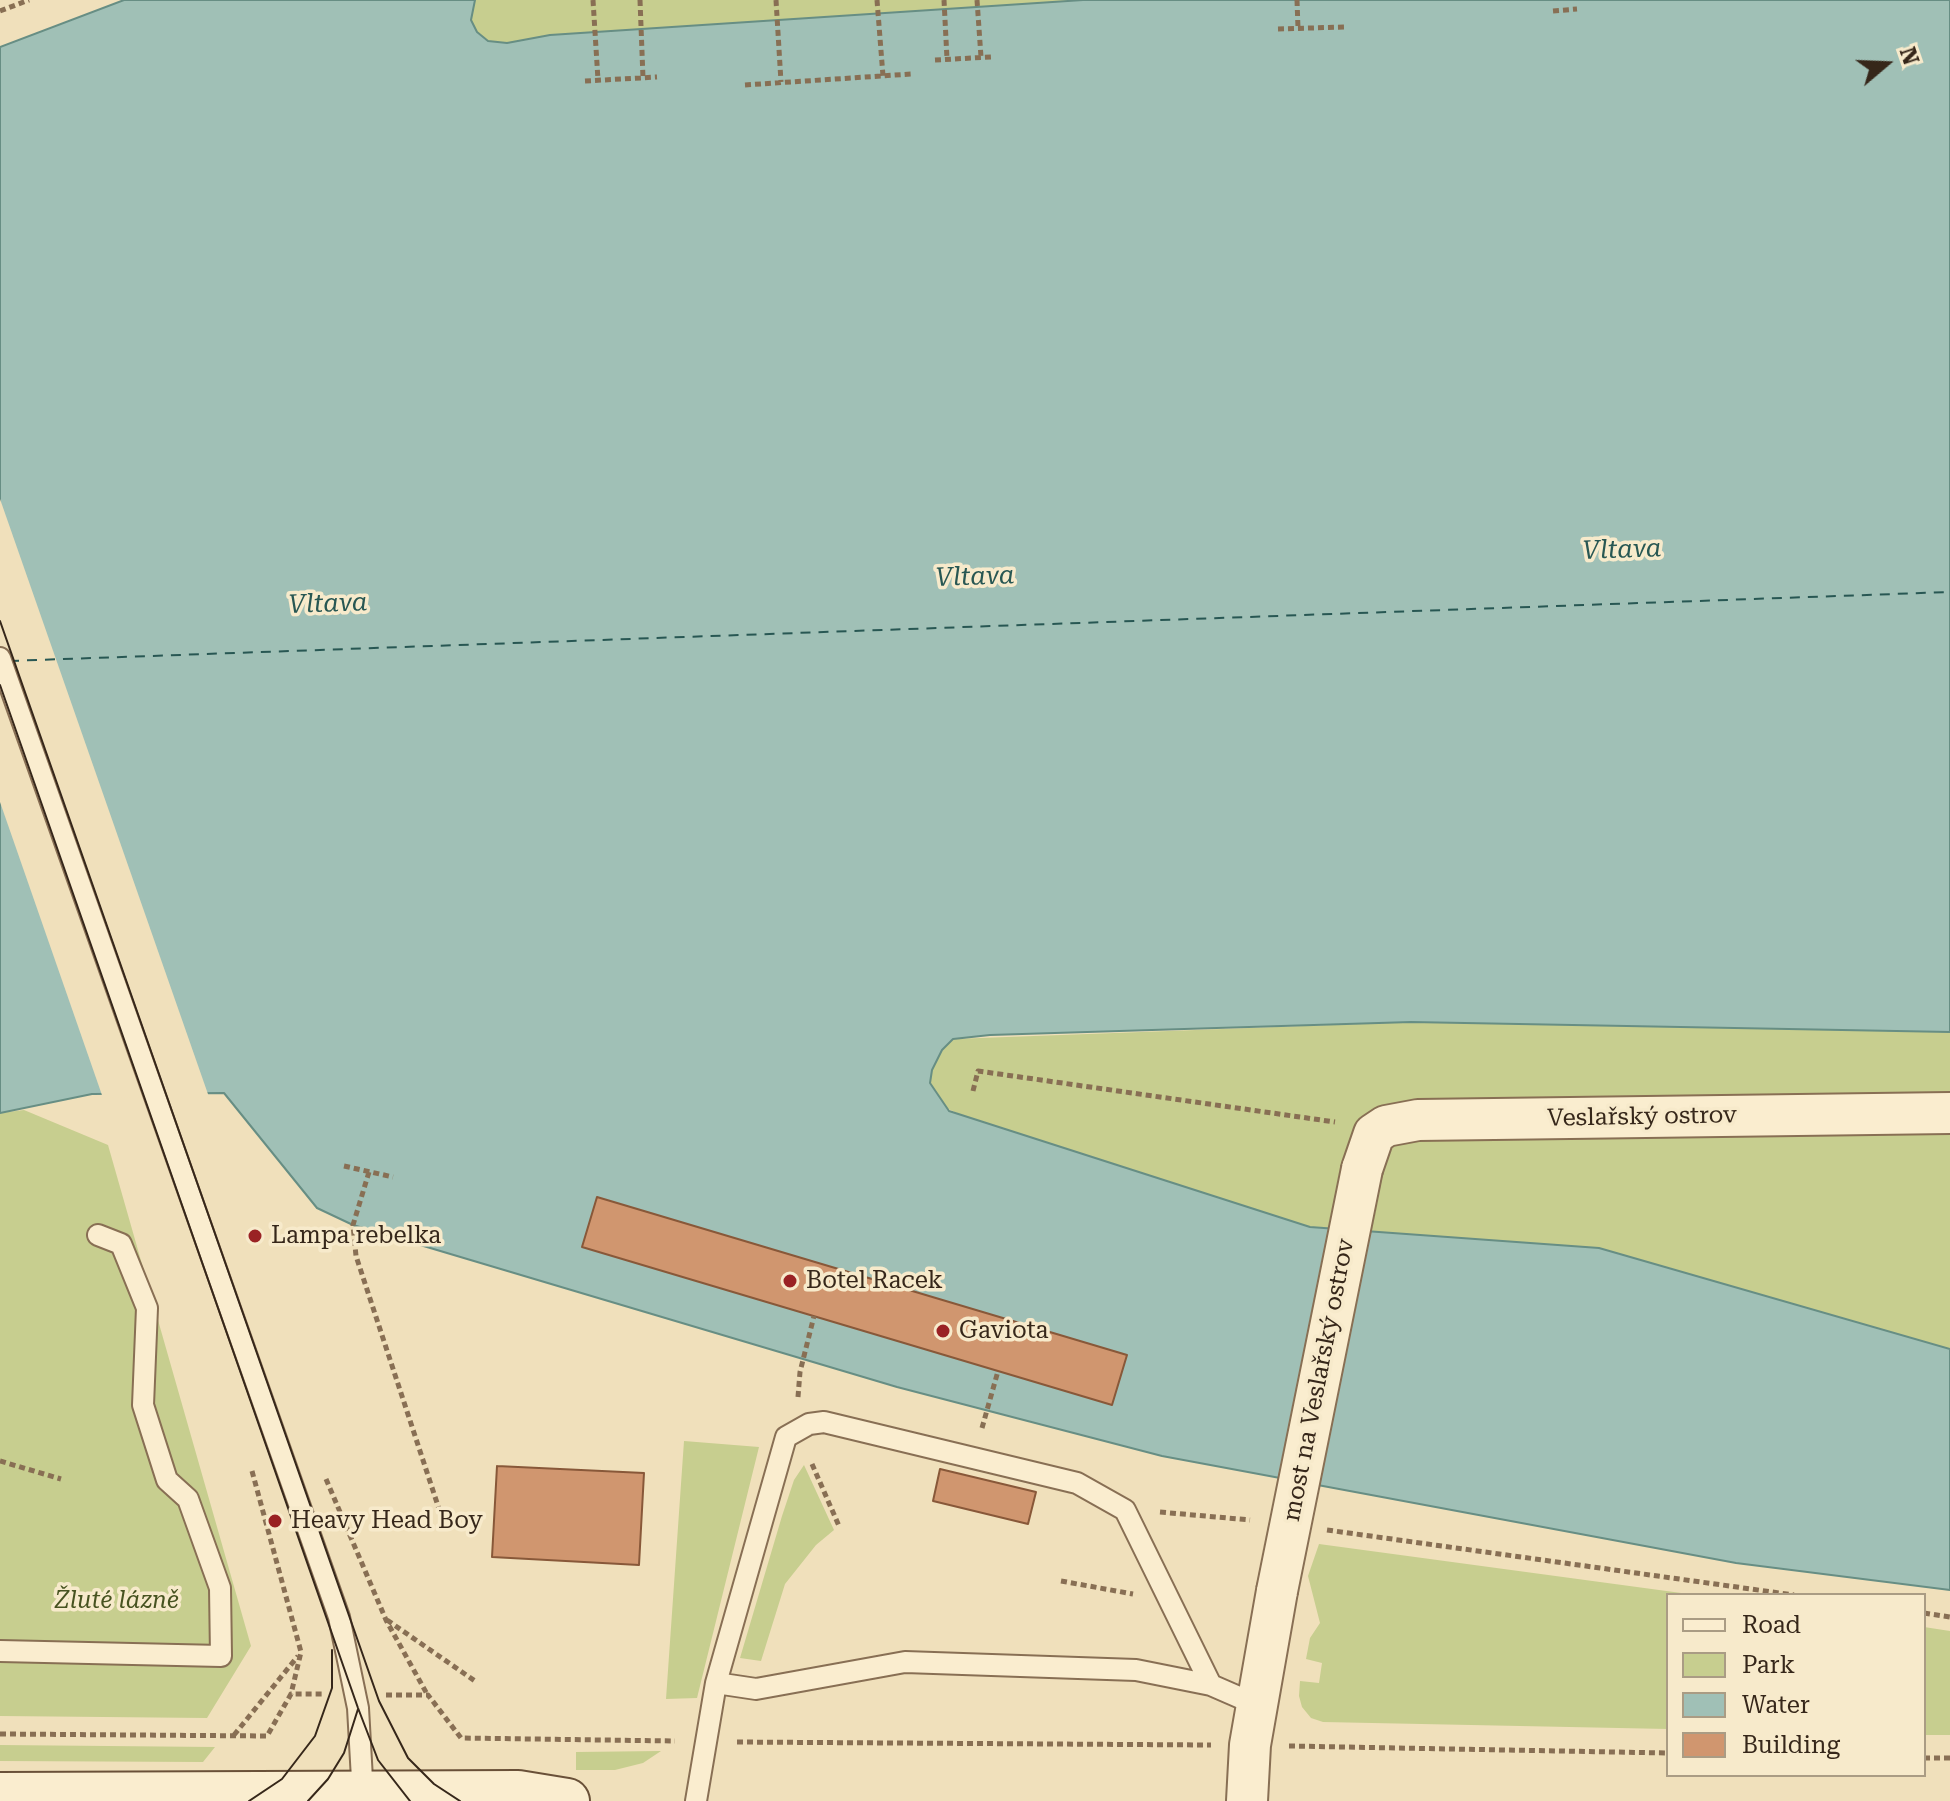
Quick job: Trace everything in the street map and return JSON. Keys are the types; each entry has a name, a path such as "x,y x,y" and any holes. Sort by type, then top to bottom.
{"main road":[{"path":"0,1795 359,1798 518,1793 567,1801"}],"street":[{"name":"Veslařský ostrov","path":"1368,1152 1386,1126 1418,1120 1950,1113"},
{"name":"most na Veslařský ostrov","path":"1247,1801 1257,1705 1277,1591 1368,1152"}],"lane":[{"path":"0,658 272,1435 339,1617 358,1708 359,1798"},
{"path":"0,1651 221,1656 220,1588 188,1499 167,1480 143,1405 147,1308 121,1244 98,1235"},
{"path":"696,1801 703,1741 716,1683 786,1437 809,1424 824,1422 1077,1483 1125,1510 1211,1685"},
{"path":"716,1683 756,1689 905,1662 1136,1670 1211,1685 1257,1705"}],"path":[{"path":"0,11 29,0"},
{"path":"593,0 598,80"},
{"path":"640,0 643,78"},
{"path":"776,0 781,82"},
{"path":"877,0 883,76"},
{"path":"944,0 947,59"},
{"path":"977,0 981,57"},
{"path":"1297,0 1298,28"},
{"path":"1566,0 1566,10"},
{"path":"1553,11 1577,9"},
{"path":"1278,29 1344,27"},
{"path":"935,60 991,57"},
{"path":"745,85 911,74"},
{"path":"585,81 657,77"},
{"path":"973,1091 978,1071 1354,1125 1368,1152"},
{"path":"344,1166 393,1177"},
{"path":"369,1172 353,1225 356,1256 440,1512"},
{"path":"800,1372 814,1316"},
{"path":"985,1419 998,1371"},
{"path":"809,1458 839,1526"},
{"path":"249,1460 301,1652 291,1694"},
{"path":"0,1461 61,1479"},
{"path":"320,1466 386,1620 428,1695"},
{"path":"1125,1510 1266,1522"},
{"path":"1313,1528 1780,1593"},
{"path":"1061,1581 1169,1601"},
{"path":"1926,1613 1950,1617"},
{"path":"386,1620 475,1681"},
{"path":"234,1735 301,1652"},
{"path":"0,1734 267,1736"},
{"path":"461,1738 673,1741"},
{"path":"725,1742 1252,1745 1666,1753"},
{"path":"1926,1758 1950,1758"}],"green space":[{"path":"475,0 1083,0 550,35 507,43 488,41 477,32 471,20"},
{"path":"1411,1022 1950,1032 1950,1349 1599,1248 1310,1227 974,1121 942,1106 930,1083 932,1070 942,1050 953,1039"},
{"name":"Žluté lázně","path":"24,1110 108,1145 251,1646 207,1718 0,1716 0,1113"},
{"path":"684,1441 759,1447 697,1698 666,1699"},
{"path":"804,1465 834,1530 816,1545 785,1584 761,1661 740,1658 782,1516 794,1480"},
{"path":"1319,1544 1681,1593 1666,1593 1666,1729 1323,1722 1311,1718 1302,1707 1300,1681 1319,1683 1322,1663 1306,1659 1310,1638 1320,1623 1308,1576"},
{"path":"1926,1627 1950,1631 1950,1735 1926,1735"},
{"path":"0,1745 215,1747 203,1762 0,1761"},
{"path":"661,1751 643,1763 615,1770 576,1770 576,1752"}],"water":[{"name":"Vltava","path":"124,0 475,0 471,20 477,32 488,41 507,43 550,35 1083,0 1950,0 1950,1032 1411,1022 990,1035 953,1039 942,1050 932,1070 930,1083 949,1111 1310,1227 1599,1248 1950,1349 1950,1590 1736,1563 1162,1456 897,1387 353,1225 317,1208 224,1093 92,1094 0,1113 0,47"}],"pier":[{"path":"0,499 209,1097 103,1098 0,802"}],"building":[{"name":"Botel Racek","path":"597,1197 1127,1355 1112,1405 582,1247"},
{"path":"497,1466 644,1473 639,1565 492,1557"},
{"path":"940,1469 1036,1492 1028,1524 933,1501"}],"ferry route":[{"path":"9,661 1950,592"}],"tram line":[{"path":"0,621 379,1701 408,1758 434,1784 460,1801"},
{"path":"0,685 358,1708 378,1760 410,1801"},
{"path":"249,1801 282,1779 315,1736 332,1688 332,1650"},
{"path":"308,1801 328,1779 344,1753 358,1709"}],"place":[{"name":"Lampa rebelka","path":"255,1236"},
{"name":"Botel Racek","path":"790,1281"},
{"name":"Gaviota","path":"943,1331"},
{"name":"Heavy Head Boy","path":"275,1521"}]}
